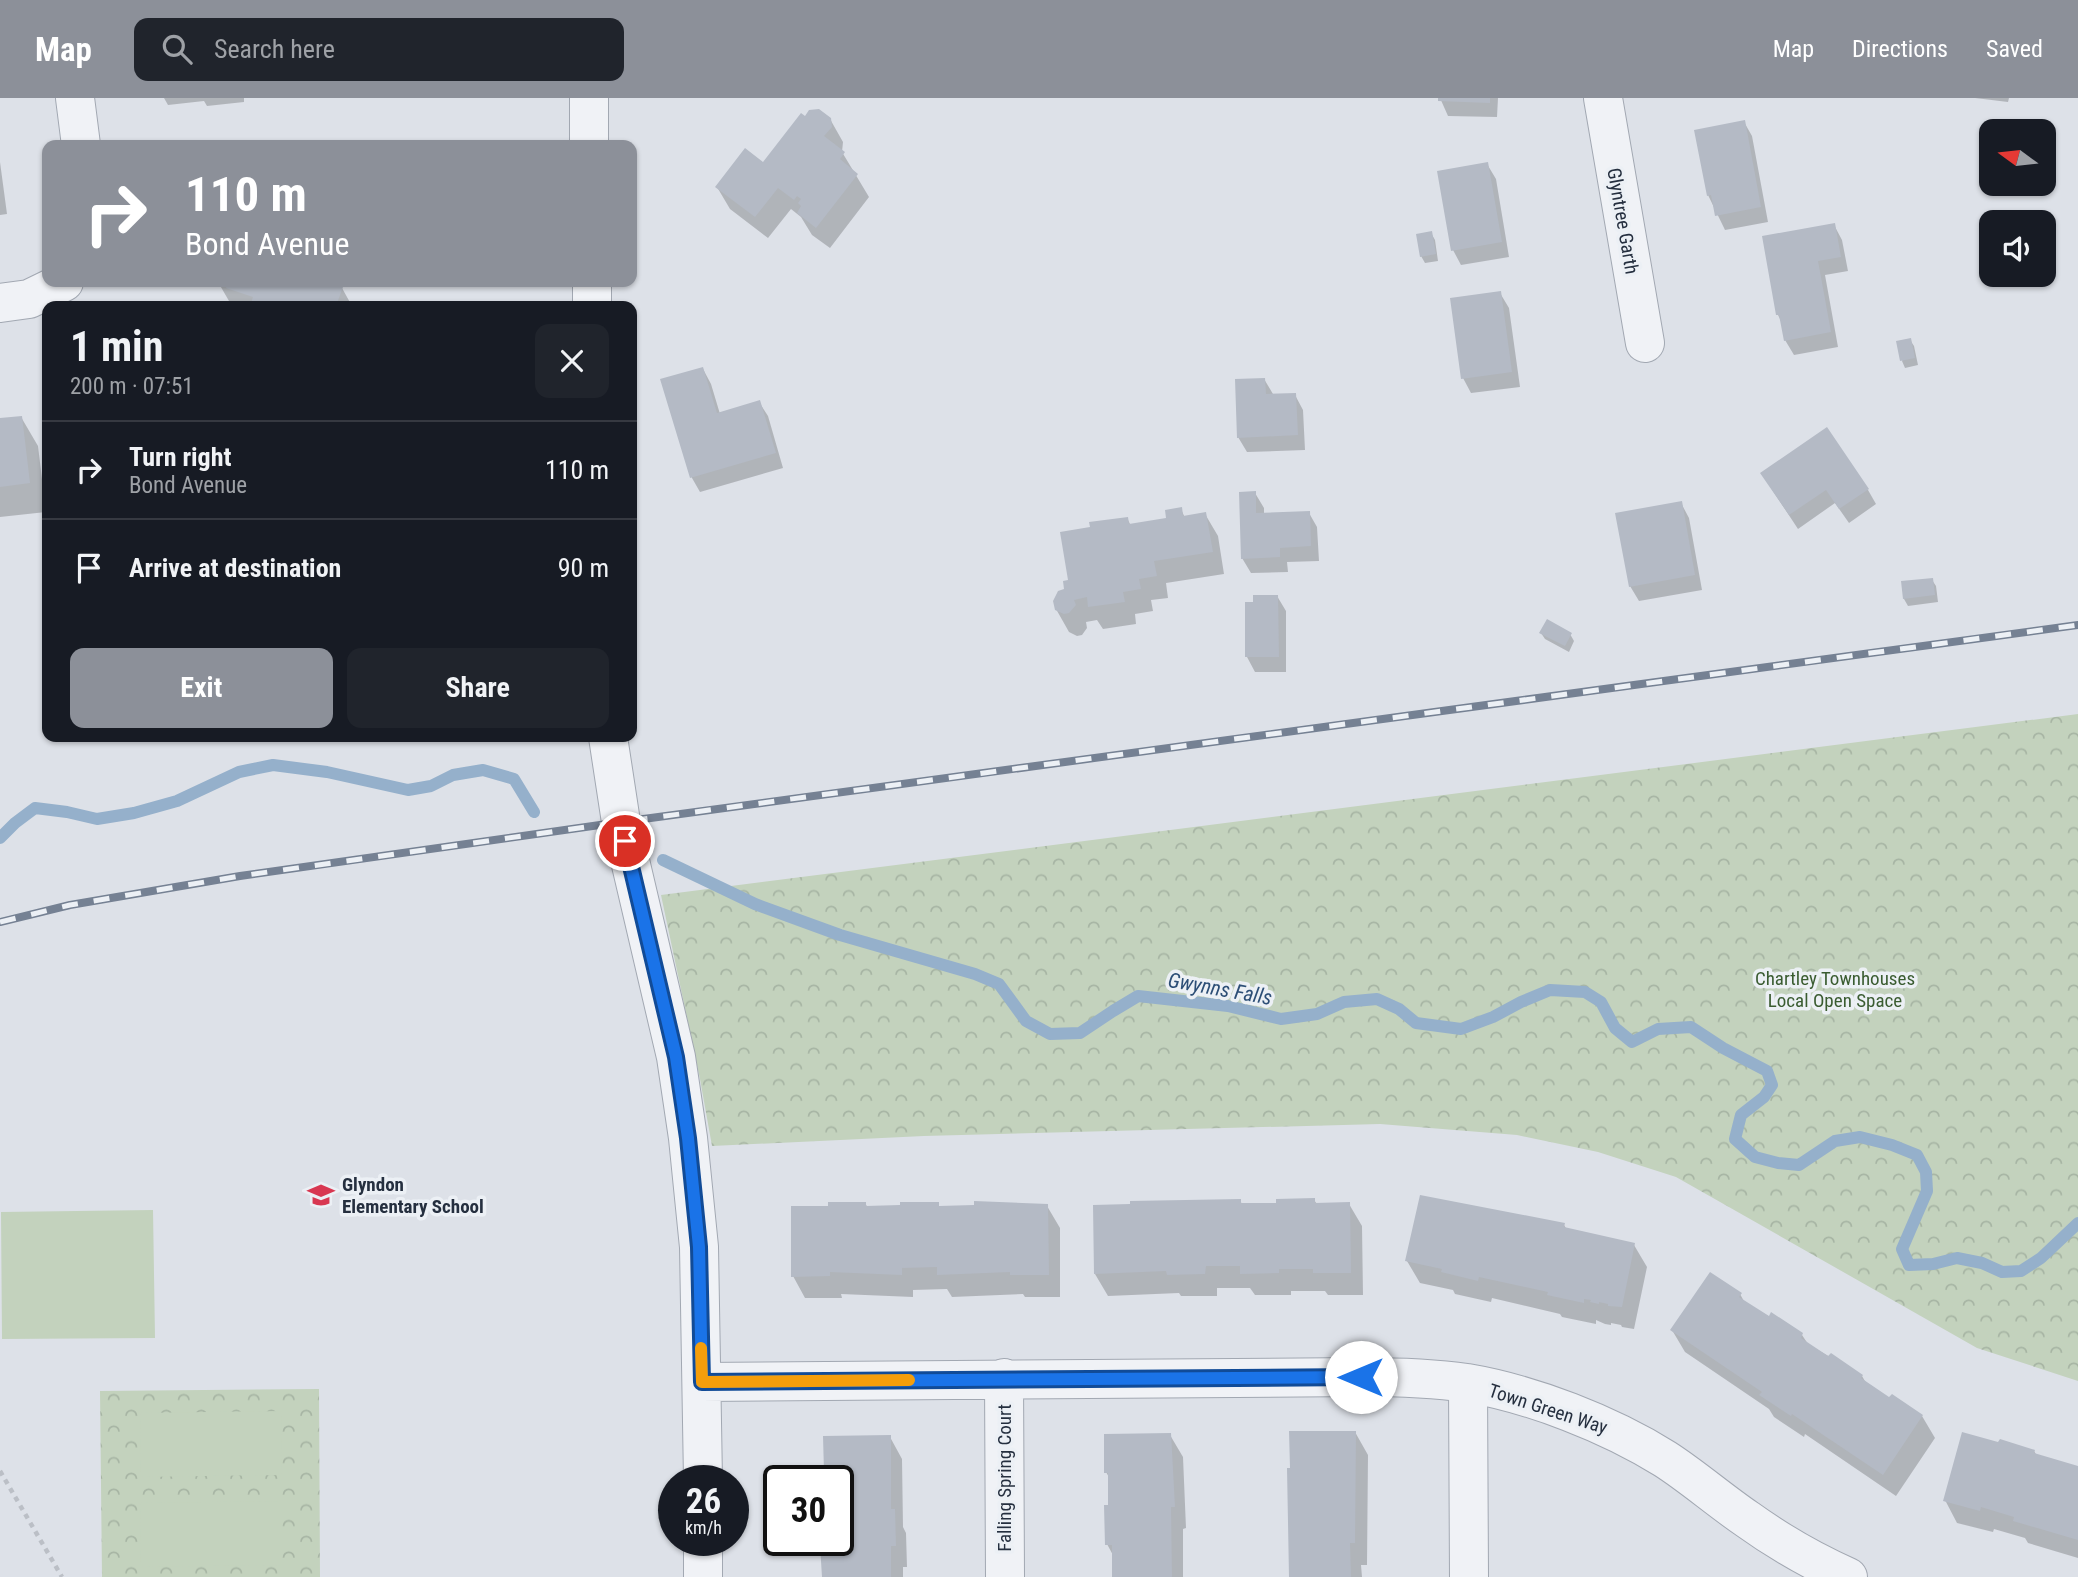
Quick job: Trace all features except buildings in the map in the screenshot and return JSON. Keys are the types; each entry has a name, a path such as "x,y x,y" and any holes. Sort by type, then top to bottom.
{"street":[{"path":"75,98 80,140"},
{"path":"589,98 589,140"},
{"name":"Glyntree Garth","path":"1603,98 1644,343"},
{"path":"0,303 29,299 54,287"},
{"path":"609,742 621,822 678,1070 688,1138 699,1247 703,1465"},
{"name":"Town Green Way","path":"702,1382 1361,1377 1417,1378 1468,1384 1523,1397 1616,1432 1666,1460 1747,1520 1798,1553 1848,1577"},
{"name":"Falling Spring Court","path":"1004,1378 1004,1577"},
{"path":"1468,1384 1469,1577"},
{"path":"703,1556 703,1577"}],"path":[{"path":"0,1471 62,1577"}],"green space":[{"name":"Chartley Townhouses Local Open Space","path":"2078,714 2078,1381 1977,1348 1676,1177 1598,1152 1517,1135 1380,1124 924,1136 712,1146 661,895"},
{"path":"153,1210 155,1338 2,1339 1,1212"},
{"path":"319,1389 320,1577 102,1577 100,1391"},
{"path":"281,1411 282,1475 141,1477 140,1413"},
{"path":"281,1501 281,1565 141,1567 140,1503"}],"waterway":[{"name":"Gwynns Falls","path":"0,838 35,808 97,819 134,813 177,801 239,772 273,765 327,772 408,790 431,786 453,775 483,770 514,779 534,812"},
{"name":"Gwynns Falls","path":"663,860 755,904 840,935 975,974 999,984 1026,1021 1050,1034 1080,1033 1138,996 1228,1006 1281,1019 1317,1014 1344,1002 1377,999 1399,1009 1416,1023 1461,1029 1550,990 1585,992 1601,1002 1615,1028 1632,1042 1658,1029 1691,1027 1723,1048 1767,1071 1772,1085 1764,1097 1741,1115 1735,1139 1755,1157 1799,1165 1835,1141 1860,1137 1917,1155 1926,1172 1927,1191 1902,1249 1909,1265 1933,1264 1957,1258 1982,1263 2002,1272 2021,1271 2041,1258 2078,1223"}],"railway":[{"path":"0,922 70,905 240,876 2078,625"}],"slow traffic":[{"path":"701,1348 702,1382 909,1380"}],"place":[{"name":"Glyndon Elementary School","path":"321,1195"}],"route":[{"path":"625,841 676,1057 688,1138 699,1247 702,1382 1361,1377"}]}
